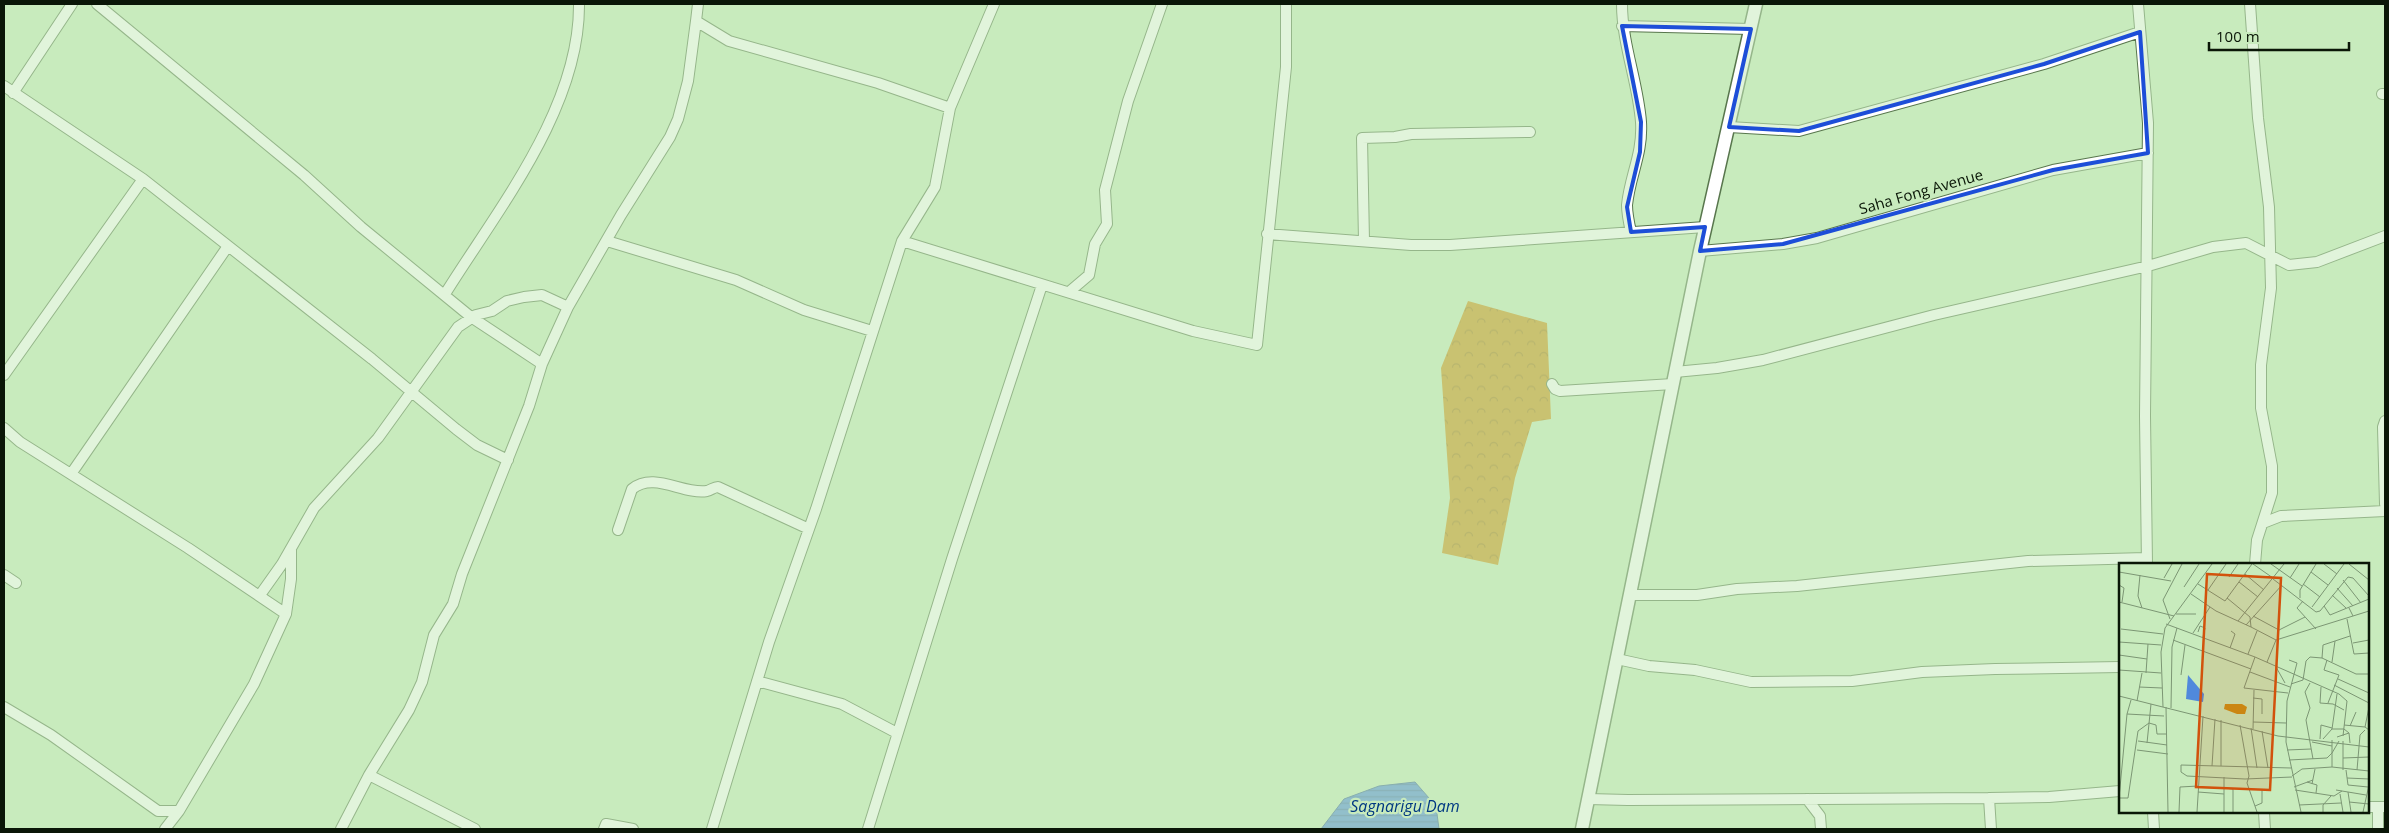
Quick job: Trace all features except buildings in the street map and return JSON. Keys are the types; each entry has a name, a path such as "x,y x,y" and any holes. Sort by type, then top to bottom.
{"street":[{"path":"72,4 6,89 143,179 477,445 508,460"},
{"path":"97,4 304,175 361,227 471,317 542,364"},
{"path":"445,294 516,186 556,106 578,40 579,4"},
{"path":"341,829 369,775 410,710 422,682 434,635 453,604 462,574 529,406 542,364 568,306 670,136 678,119 688,81 698,4"},
{"path":"712,829 758,681 902,241 935,187 950,108 993,7 1002,4"},
{"path":"1069,292 1089,275 1094,244 1107,224 1105,190 1128,101 1162,4"},
{"path":"902,241 1193,331 1257,346 1267,234 1286,67 1286,4"},
{"path":"1622,4 1622,26 1641,122 1640,152 1631,183 1627,207 1631,232"},
{"path":"1582,829 1705,227 1756,4"},
{"path":"1630,595 1705,594 1737,589 1797,586 2028,561 2146,561 2145,416 2148,153 2144,69 2138,4"},
{"path":"2250,4 2258,118 2269,206 2271,288 2261,365 2261,408 2272,466 2272,493 2257,540 2255,563"},
{"path":"696,21 729,41 878,83 950,108"},
{"path":"1622,26 1751,29"},
{"path":"1729,127 1799,131 2044,64 2140,32"},
{"path":"1364,241 1362,138 1395,138 1411,134 1530,132"},
{"name":"Saha Fong Avenue","path":"1700,251 1782,244 1816,238 2053,170 2148,153"},
{"path":"4,375 143,179"},
{"path":"1267,234 1450,245 1705,227"},
{"path":"1552,384 1555,389 1560,391 1674,378 1763,360 1926,317 2148,266 2213,247 2237,243 2252,245 2290,265 2317,262 2385,236"},
{"path":"607,241 736,280 804,310 872,331"},
{"path":"71,474 228,246"},
{"path":"868,829 897,733 1042,285"},
{"path":"260,595 291,549 314,508 370,447 410,392 420,382 458,327 471,317 492,311 507,301 542,295 568,306"},
{"path":"2385,421 2383,426 2385,504"},
{"path":"4,428 71,474 260,595 286,614"},
{"path":"618,530 632,489 641,484 650,483 705,491 718,487 809,529"},
{"path":"2264,523 2281,516 2385,511"},
{"path":"165,829 179,811 254,684 286,614 291,579 291,549"},
{"path":"4,575 16,583"},
{"path":"1617,659 1649,666 1696,670 1752,682 1852,681 1931,672 2119,667"},
{"path":"758,681 842,704 897,733"},
{"path":"4,707 51,735 158,811 165,829"},
{"path":"369,775 475,829"},
{"path":"1588,799 1989,798 2049,797 2119,791"},
{"path":"1989,798 1991,829"},
{"path":"1807,799 1820,816 1821,829"},
{"path":"2377,807 2378,829"},
{"path":"158,811 179,811"},
{"path":"2153,813 2154,829"},
{"path":"2264,813 2265,829"},
{"path":"604,829 606,824 633,829"}],"highlighted area":[{"path":"1622,26 1751,29 1729,127 1799,131 2044,64 2140,32 2148,153 2053,170 1783,244 1700,251 1705,227 1631,232 1627,207 1640,152 1641,122"}],"green space":[{"path":"1468,301 1547,323 1551,419 1532,422 1515,478 1498,565 1442,553 1450,498 1441,368"}],"water":[{"name":"Sagnarigu Dam","path":"1415,782 1436,806 1439,829 1321,829 1344,799 1379,786"}]}
